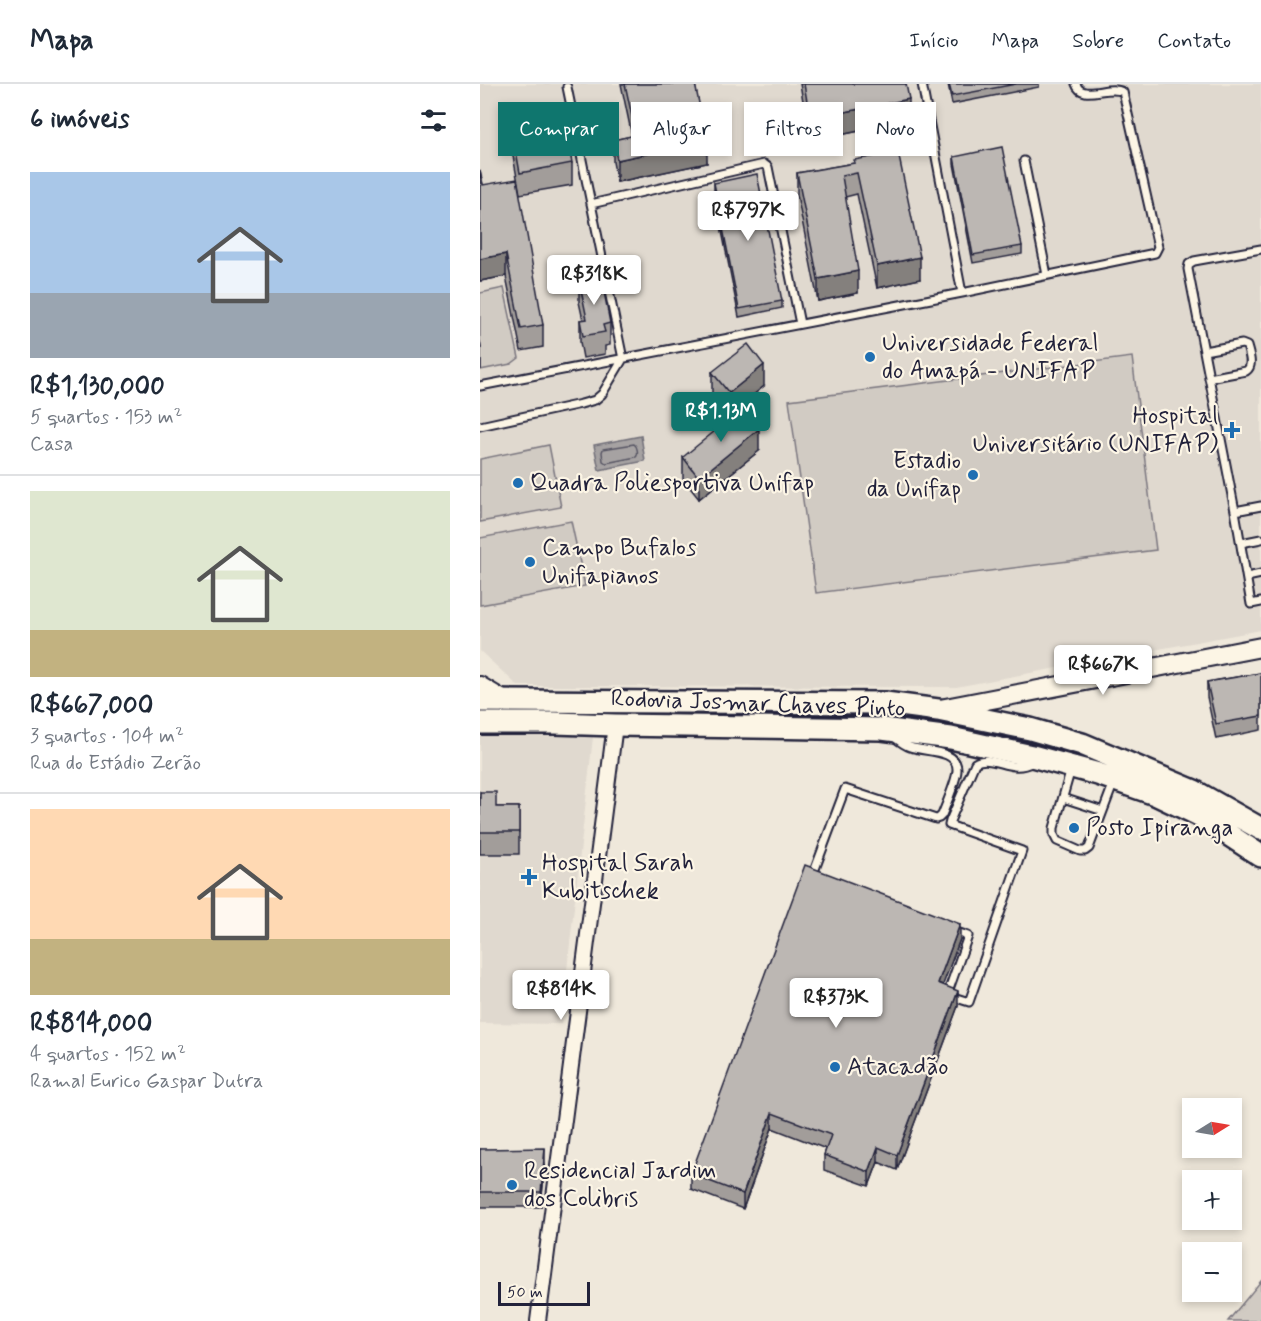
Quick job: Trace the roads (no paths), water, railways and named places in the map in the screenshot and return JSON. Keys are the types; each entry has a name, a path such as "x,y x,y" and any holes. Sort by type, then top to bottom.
{"main road":[{"name":"Rodovia Josmar Chaves Pinto","path":"480,701 885,703 938,710 1030,729 1082,744 1194,791 1261,829"},
{"name":"Rodovia Josmar Chaves Pinto","path":"480,723 882,729 951,738 1041,758 1155,794 1197,814 1261,856"}],"street":[{"path":"938,710 1261,647"},
{"path":"480,684 510,701"},
{"path":"547,1321 539,1315 615,725"}],"lane":[{"path":"922,84 962,293"},
{"path":"480,386 962,293 1155,253 1158,247 1123,92 1112,88 1084,93 1076,84"},
{"path":"480,426 595,400 602,394 623,358 567,87"},
{"path":"1024,161 1047,275"},
{"path":"591,204 764,164 768,167 800,324"},
{"path":"1261,249 1194,261 1189,264 1188,269 1251,604 1261,602"},
{"path":"1204,351 1242,344 1247,346 1251,364 1246,371 1209,378"},
{"path":"1235,510 1261,506"},
{"path":"1241,543 1261,539"},
{"path":"1247,577 1261,574"},
{"path":"821,880 812,877 845,789 936,819 942,815 957,772 956,763 946,754 906,746 882,729"},
{"path":"946,928 968,936 947,994 969,1002 1022,851 950,825 950,821 975,763 983,760 1015,767 1041,758"},
{"path":"1072,767 1054,835 1058,841 1080,851 1089,848 1115,780"},
{"path":"1063,798 1103,811"}],"water":[{"path":"641,436 645,461 599,470 594,445"}],"place":[{"name":"Universidade Federal do Amapá - UNIFAP","path":"870,357"},
{"name":"Hospital Universitário (UNIFAP)","path":"1232,430"},
{"name":"Estadio da Unifap","path":"973,475"},
{"name":"Quadra Poliesportiva Unifap","path":"518,483"},
{"name":"Campo Bufalos Unifapianos","path":"530,562"},
{"name":"Posto Ipiranga","path":"1074,828"},
{"name":"Hospital Sarah Kubitschek","path":"529,877"},
{"name":"Atacadão","path":"835,1067"},
{"name":"Residencial Jardim dos Colibris","path":"512,1185"}]}
